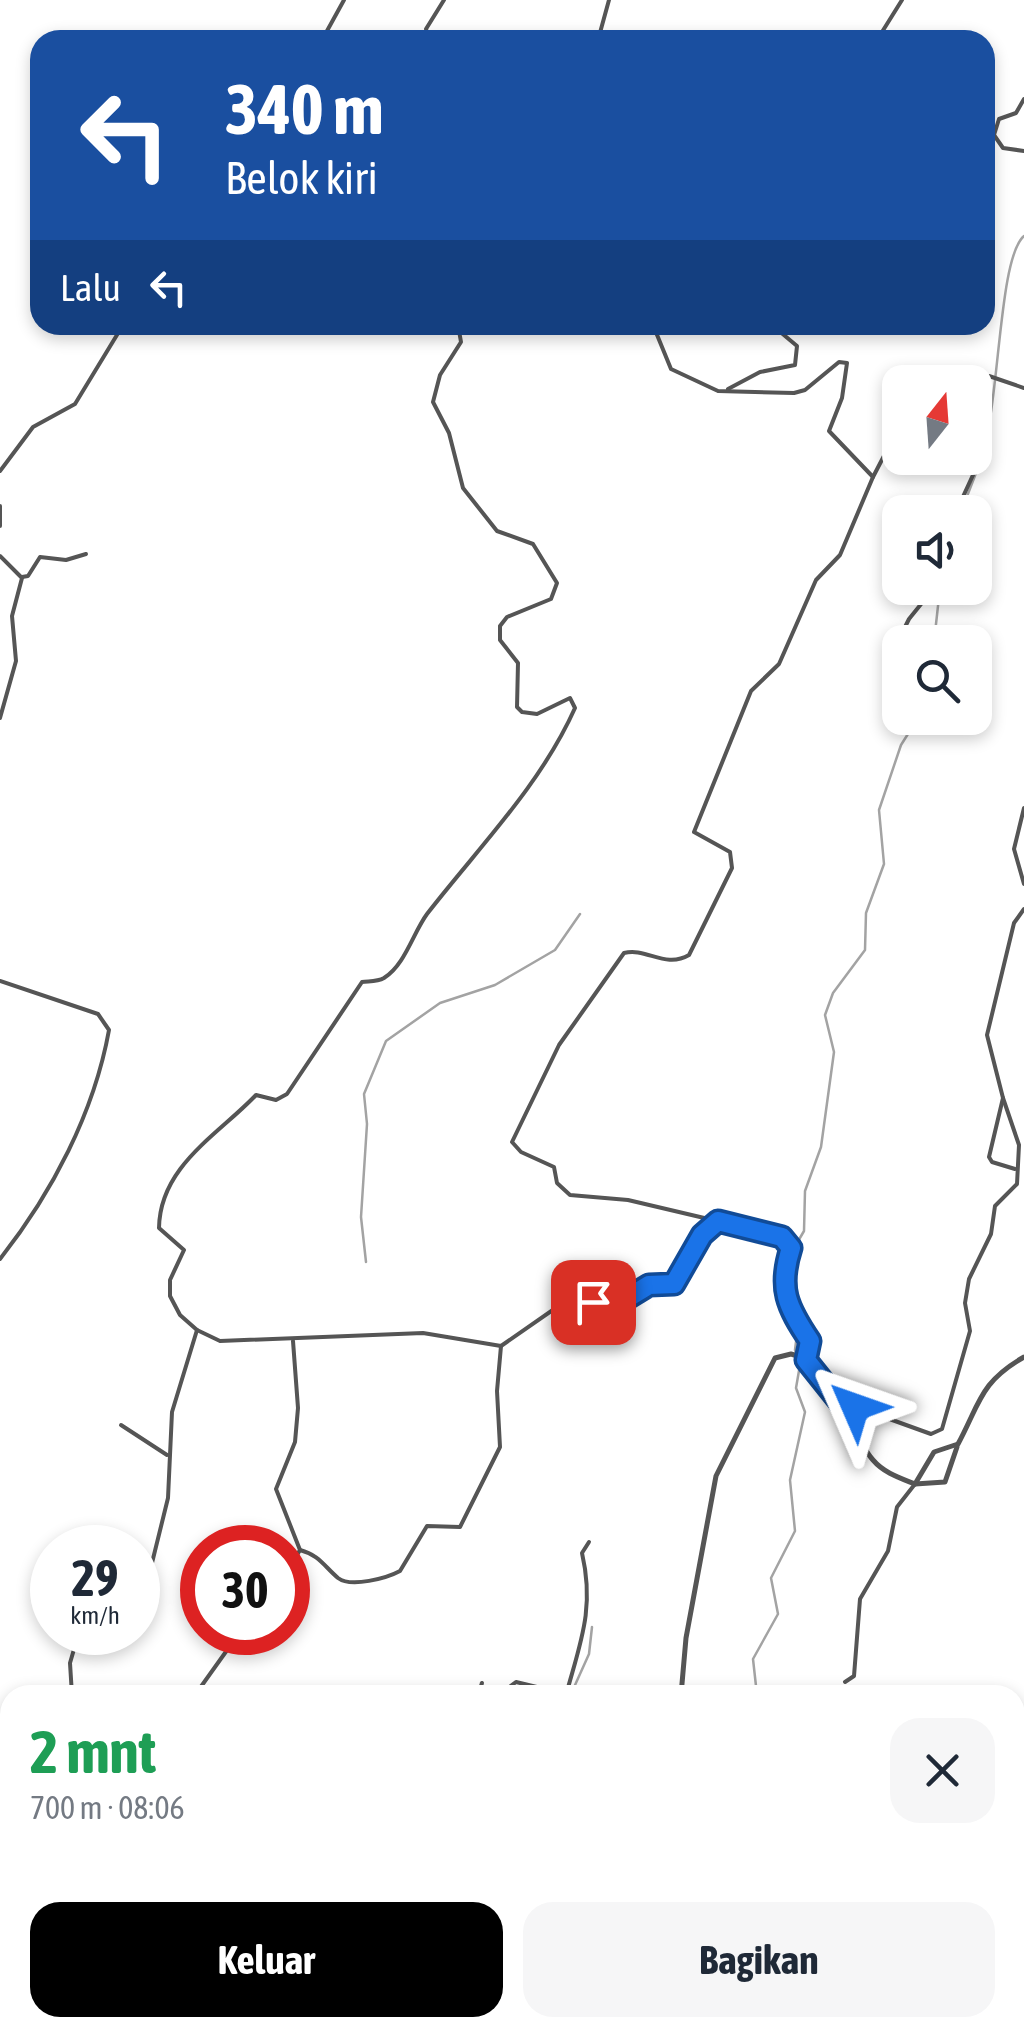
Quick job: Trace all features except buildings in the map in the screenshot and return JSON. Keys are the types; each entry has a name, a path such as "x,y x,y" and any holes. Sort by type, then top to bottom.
{"street":[{"path":"328,30 344,0"},
{"path":"426,30 444,0"},
{"path":"601,30 609,0"},
{"path":"883,30 902,0"},
{"path":"995,132 999,120 1016,113 1024,98"},
{"path":"995,136 1003,148 1024,151"},
{"path":"0,472 33,427 75,404 117,335"},
{"path":"460,335 461,342 440,375 434,402 449,433 463,488 498,531 533,544 557,584 551,599 507,617 500,626 500,640 518,664 518,707 526,714 537,714 570,698 574,708 512,813 470,858 426,916 397,965 384,978 362,982 282,1098 256,1096 219,1134 196,1148 177,1175 161,1206 160,1228 184,1247 169,1291 180,1315 197,1330 228,1342 423,1334 501,1346 570,1298 612,1302 649,1285 674,1284 702,1235 718,1221"},
{"path":"657,335 671,369 724,391 806,390 833,366 845,362 842,398 829,431 873,477"},
{"path":"724,391 760,372 795,364 796,346 783,335"},
{"path":"992,377 1024,388"},
{"path":"806,1360 810,1341 783,1282 790,1243 782,1237 628,1200 570,1195 557,1183 554,1166 521,1152 512,1142 559,1044 624,954 632,951 670,962 689,956 732,868 730,852 694,832 715,772 751,692 779,664 816,580 840,554 882,460"},
{"path":"0,506 0,526"},
{"path":"22,577 28,576 40,558 66,560 86,554"},
{"path":"0,556 22,577"},
{"path":"0,718 16,661 12,616 22,577"},
{"path":"1024,808 1014,850 1024,884"},
{"path":"846,1410 860,1408 931,1434 940,1431 970,1331 965,1303 969,1280 993,1229 994,1206 1017,1184 1018,1142 987,1036 1014,923 1024,909"},
{"path":"0,980 86,1009 105,1019 108,1027 100,1077 63,1162 21,1234 0,1259"},
{"path":"1003,1098 990,1157 992,1162 1015,1168"},
{"path":"160,1528 168,1498 172,1412 197,1330"},
{"path":"290,1525 276,1489 296,1442 298,1408 293,1341"},
{"path":"310,1554 320,1558 341,1580 352,1582 398,1573 426,1526 460,1527 500,1447 497,1390 501,1346"},
{"path":"682,1685 686,1638 720,1463 772,1362 785,1353 806,1360 846,1410 874,1460 915,1484 945,1482 979,1396 1000,1372 1024,1357"},
{"path":"121,1425 168,1456"},
{"path":"846,1682 854,1676 860,1599 888,1551 897,1506 934,1452 958,1444"},
{"path":"570,1685 580,1657 588,1586 582,1553 589,1542"},
{"path":"71,1685 72,1655"},
{"path":"202,1685 224,1655"}],"waterway":[{"path":"992,401 1009,272 1024,236"},
{"path":"968,495 975,475"},
{"path":"936,625 938,605"},
{"path":"790,1255 804,1231 805,1191 821,1147 834,1052 825,1015 833,993 865,950 866,913 884,864 879,810 907,735"},
{"path":"366,1262 361,1217 367,1124 364,1094 386,1041 440,1003 495,985 555,950 580,914"},
{"path":"756,1685 753,1659 778,1614 771,1578 795,1531 790,1480 805,1412 796,1388 800,1365 795,1350 798,1326 790,1301"},
{"path":"575,1685 589,1654 592,1627"}],"route":[{"path":"593,1302 626,1299 649,1285 672,1286 702,1235 718,1221 782,1237 791,1248 783,1282 786,1296 810,1341 806,1360 846,1410 855,1407"}]}
